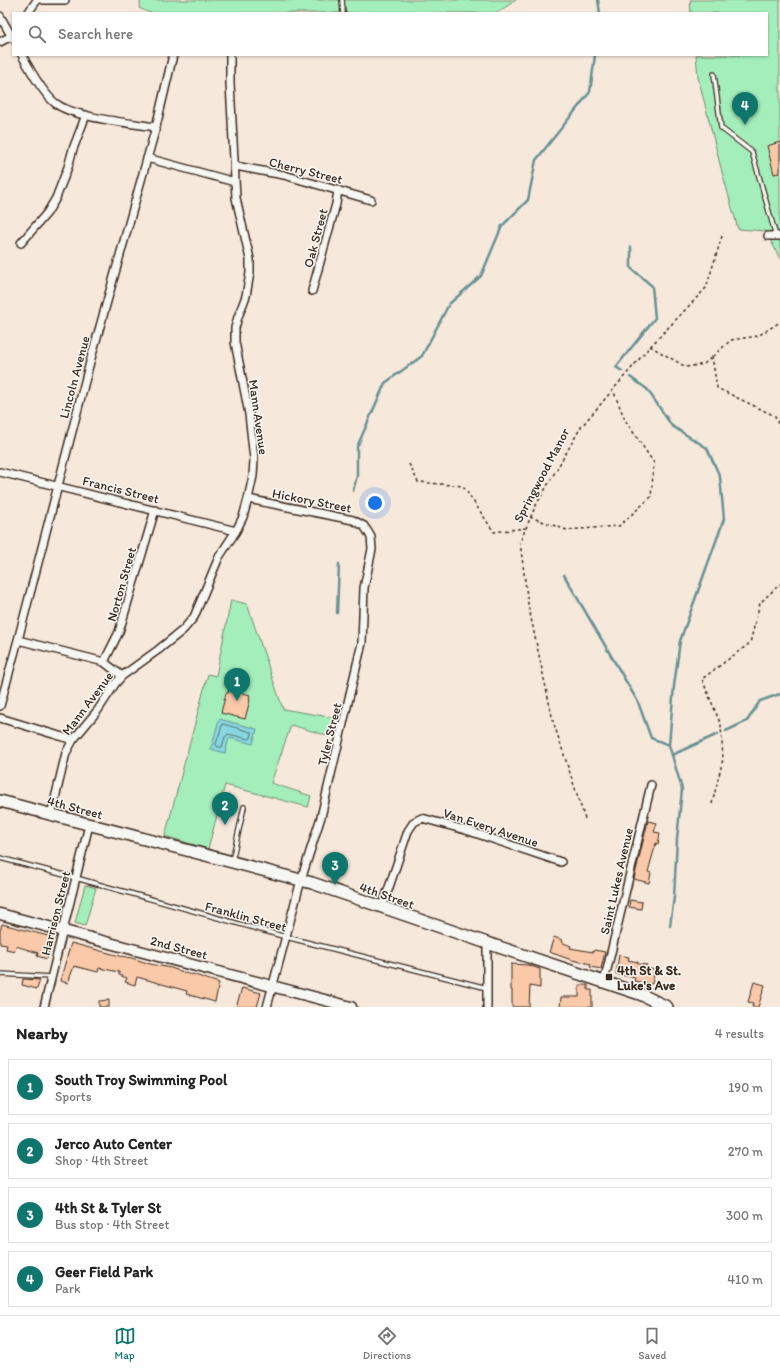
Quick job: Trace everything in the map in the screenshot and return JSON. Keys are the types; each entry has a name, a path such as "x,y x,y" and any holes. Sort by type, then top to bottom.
{"main road":[{"name":"4th Street","path":"0,801 301,880 487,944 640,994 667,1007"}],"street":[{"path":"29,12 37,0"},
{"path":"43,0 64,0"},
{"path":"0,16 12,35"},
{"path":"0,42 12,37"},
{"path":"23,56 32,73 56,103 66,109 86,115 156,127"},
{"name":"Lincoln Avenue","path":"0,706 90,362 156,127 173,56"},
{"name":"Mann Avenue","path":"50,815 66,753 73,740 98,710 122,676 183,630 194,617 219,557 236,531 243,517 248,500 253,476 254,458 249,414 235,342 235,328 246,296 250,273 250,259 236,198 230,56"},
{"path":"21,243 47,213 56,198 68,167 72,149 86,115"},
{"path":"147,158 235,182"},
{"name":"Cherry Street","path":"235,166 284,175 371,200"},
{"name":"Oak Street","path":"312,292 336,204 338,190"},
{"path":"768,236 778,236"},
{"name":"Francis Street","path":"0,472 236,531"},
{"name":"Hickory Street","path":"248,500 353,520 364,526 368,532"},
{"name":"Norton Street","path":"104,662 119,632 155,510"},
{"name":"Tyler Street","path":"267,1007 301,880 321,817 362,643 364,588 372,549 371,537 368,532"},
{"path":"18,640 104,662 122,676"},
{"path":"0,718 73,740"},
{"name":"Saint Lukes Avenue","path":"604,982 651,785"},
{"name":"Van Every Avenue","path":"382,908 408,831 414,822 422,818 469,831 561,862"},
{"name":"Harrison Street","path":"44,1007 89,825"},
{"name":"2nd Street","path":"0,914 352,1007"},
{"path":"487,944 487,1007"}],"lane":[{"path":"342,0 344,12"},
{"path":"714,74 721,128 752,152 778,236"},
{"path":"231,862 244,807"},
{"name":"Franklin Street","path":"0,858 286,937 487,988"},
{"path":"0,974 51,977"}],"path":[{"name":"Springwood Manor","path":"585,818 553,721 528,604 520,542 535,507 581,427 650,346 706,288 723,233"},
{"path":"650,346 686,367 704,364 732,340 758,336 780,322"},
{"path":"712,356 717,388 775,416 780,429"},
{"path":"530,517 568,530 619,526 651,498 654,463 625,420 613,389"},
{"path":"409,464 418,482 463,486 494,532 526,528"},
{"path":"712,804 723,759 721,724 702,679 750,642 760,603 780,584"}],"green space":[{"path":"141,0 516,0 498,12 148,12 139,8"},
{"path":"690,0 780,0 780,259 766,231 738,229 698,77 696,56 768,56 768,12 691,12"},
{"path":"231,600 247,604 283,709 335,718 329,736 291,725 271,783 311,796 308,807 225,785 208,849 165,836 208,674 216,676"},
{"path":"85,885 96,888 85,926 75,923"}],"water":[{"path":"219,719 257,729 253,744 229,738 225,753 211,749"}],"building":[{"path":"780,142 780,173 774,174 767,146"},
{"path":"229,689 250,695 245,719 221,713 226,693 228,693"},
{"path":"648,821 657,823 654,832 660,833 658,844 656,843 648,872 651,873 649,883 634,879"},
{"path":"630,900 642,902 641,909 629,907"},
{"path":"2,924 52,937 47,959 37,956 38,953 16,946 15,951 6,949 7,945 0,944 0,931"},
{"path":"554,937 571,946 570,948 593,952 594,950 605,952 601,969 590,967 591,964 572,960 549,952"},
{"path":"71,943 150,964 171,968 219,983 215,1002 186,994 187,991 137,977 135,985 125,982 127,978 119,975 119,972 99,968 98,972 74,966 68,983 60,981"},
{"path":"619,955 629,957 628,960 638,962 638,964 647,965 646,968 655,970 652,984 634,981 635,978 616,974"},
{"path":"511,964 528,965 540,969 540,988 530,986 529,1007 512,1007"},
{"path":"23,979 40,980 37,989 22,985"},
{"path":"754,982 765,985 758,1007 752,1007 753,1003 748,1002"},
{"path":"579,985 588,985 588,990 592,990 592,1007 560,1007 561,997 579,997"},
{"path":"242,988 261,993 257,1007 236,1007"},
{"path":"109,1000 109,1007 99,1007 99,1001"}],"waterway":[{"path":"598,0 600,12"},
{"path":"353,491 357,476 357,447 385,383 422,356 449,304 481,276 502,226 528,200 536,160 590,92 595,56"},
{"path":"622,371 616,367 655,318 652,286 631,268 631,247"},
{"path":"630,377 647,389 672,426 707,448 720,477 724,519 680,641 674,686 669,745 682,789 677,839 674,897 670,926"},
{"path":"337,613 339,564"},
{"path":"564,575 638,702 651,738 669,745"},
{"path":"726,731 747,721 760,701 780,694"},
{"path":"672,755 718,734"}],"place":[{"name":"Geer Field Park","path":"745,125"},
{"name":"South Troy Swimming Pool","path":"237,701"},
{"name":"Jerco Auto Center","path":"225,825"},
{"name":"4th St & Tyler St","path":"335,885"},
{"name":"4th St & St. Luke's Ave","path":"609,977"}]}
